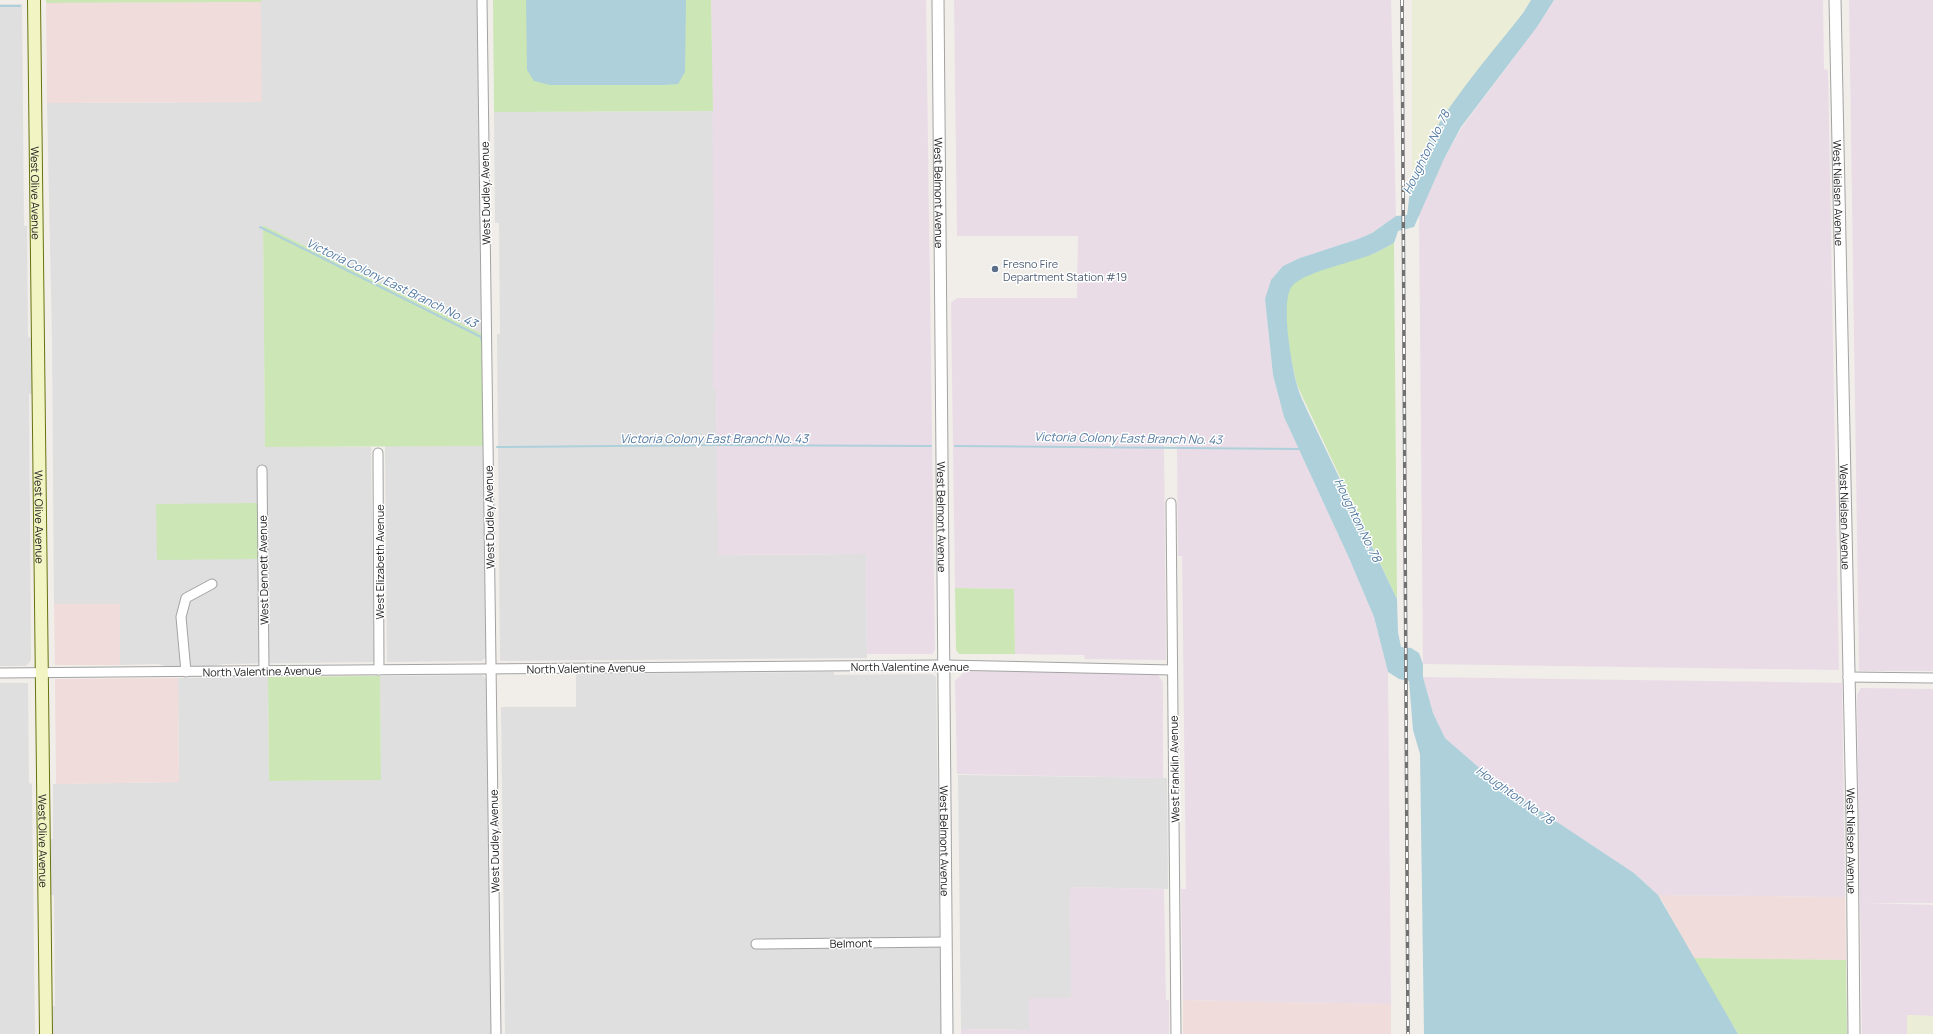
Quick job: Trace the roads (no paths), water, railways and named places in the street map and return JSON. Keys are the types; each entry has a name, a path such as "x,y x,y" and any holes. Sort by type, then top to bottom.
{"main road":[{"name":"West Olive Avenue","path":"34,0 46,1034"}],"street":[{"name":"West Dudley Avenue","path":"482,0 496,1034"},
{"name":"West Belmont Avenue","path":"938,0 947,1034"},
{"name":"West Nielsen Avenue","path":"1835,0 1852,817 1854,1034"},
{"name":"West Elizabeth Avenue","path":"378,453 379,670"},
{"name":"West Dennett Avenue","path":"262,470 264,670"},
{"name":"West Franklin Avenue","path":"1171,503 1176,1034"},
{"path":"186,672 181,617 186,598 212,584"},
{"name":"North Valentine Avenue","path":"0,673 944,665 1172,670"},
{"path":"1848,677 1933,678"},
{"name":"Belmont","path":"756,944 946,942"}],"water":[{"path":"526,0 686,0 685,72 678,84 664,85 550,85 534,81 527,70"},
{"name":"Houghton No. 78","path":"1531,0 1554,0 1537,27 1461,127 1444,159 1414,227 1398,231 1394,243 1378,252 1309,275 1293,285 1289,293 1287,304 1288,333 1292,363 1301,397 1397,599 1398,632 1401,647 1411,648 1419,653 1423,664 1423,677 1433,713 1445,738 1491,778 1634,873 1658,895 1738,1034 1424,1034 1420,754 1413,730 1409,681 1399,679 1388,672 1374,617 1349,558 1284,417 1273,375 1265,299 1271,280 1283,266 1300,258 1358,239 1372,233 1396,216 1407,215 1412,181 1419,160 1430,139 1444,116 1476,72 1523,13"}],"waterway":[{"name":"Victoria Colony East Branch No. 43","path":"0,6 20,6"},
{"name":"Victoria Colony East Branch No. 43","path":"260,227 481,337 482,343"},
{"name":"Victoria Colony East Branch No. 43","path":"497,447 717,445 931,446"},
{"name":"Victoria Colony East Branch No. 43","path":"955,446 1300,449"}],"railway":[{"path":"1402,0 1408,1034"}],"place":[{"name":"Fresno Fire Department Station #19","path":"995,269"}]}
